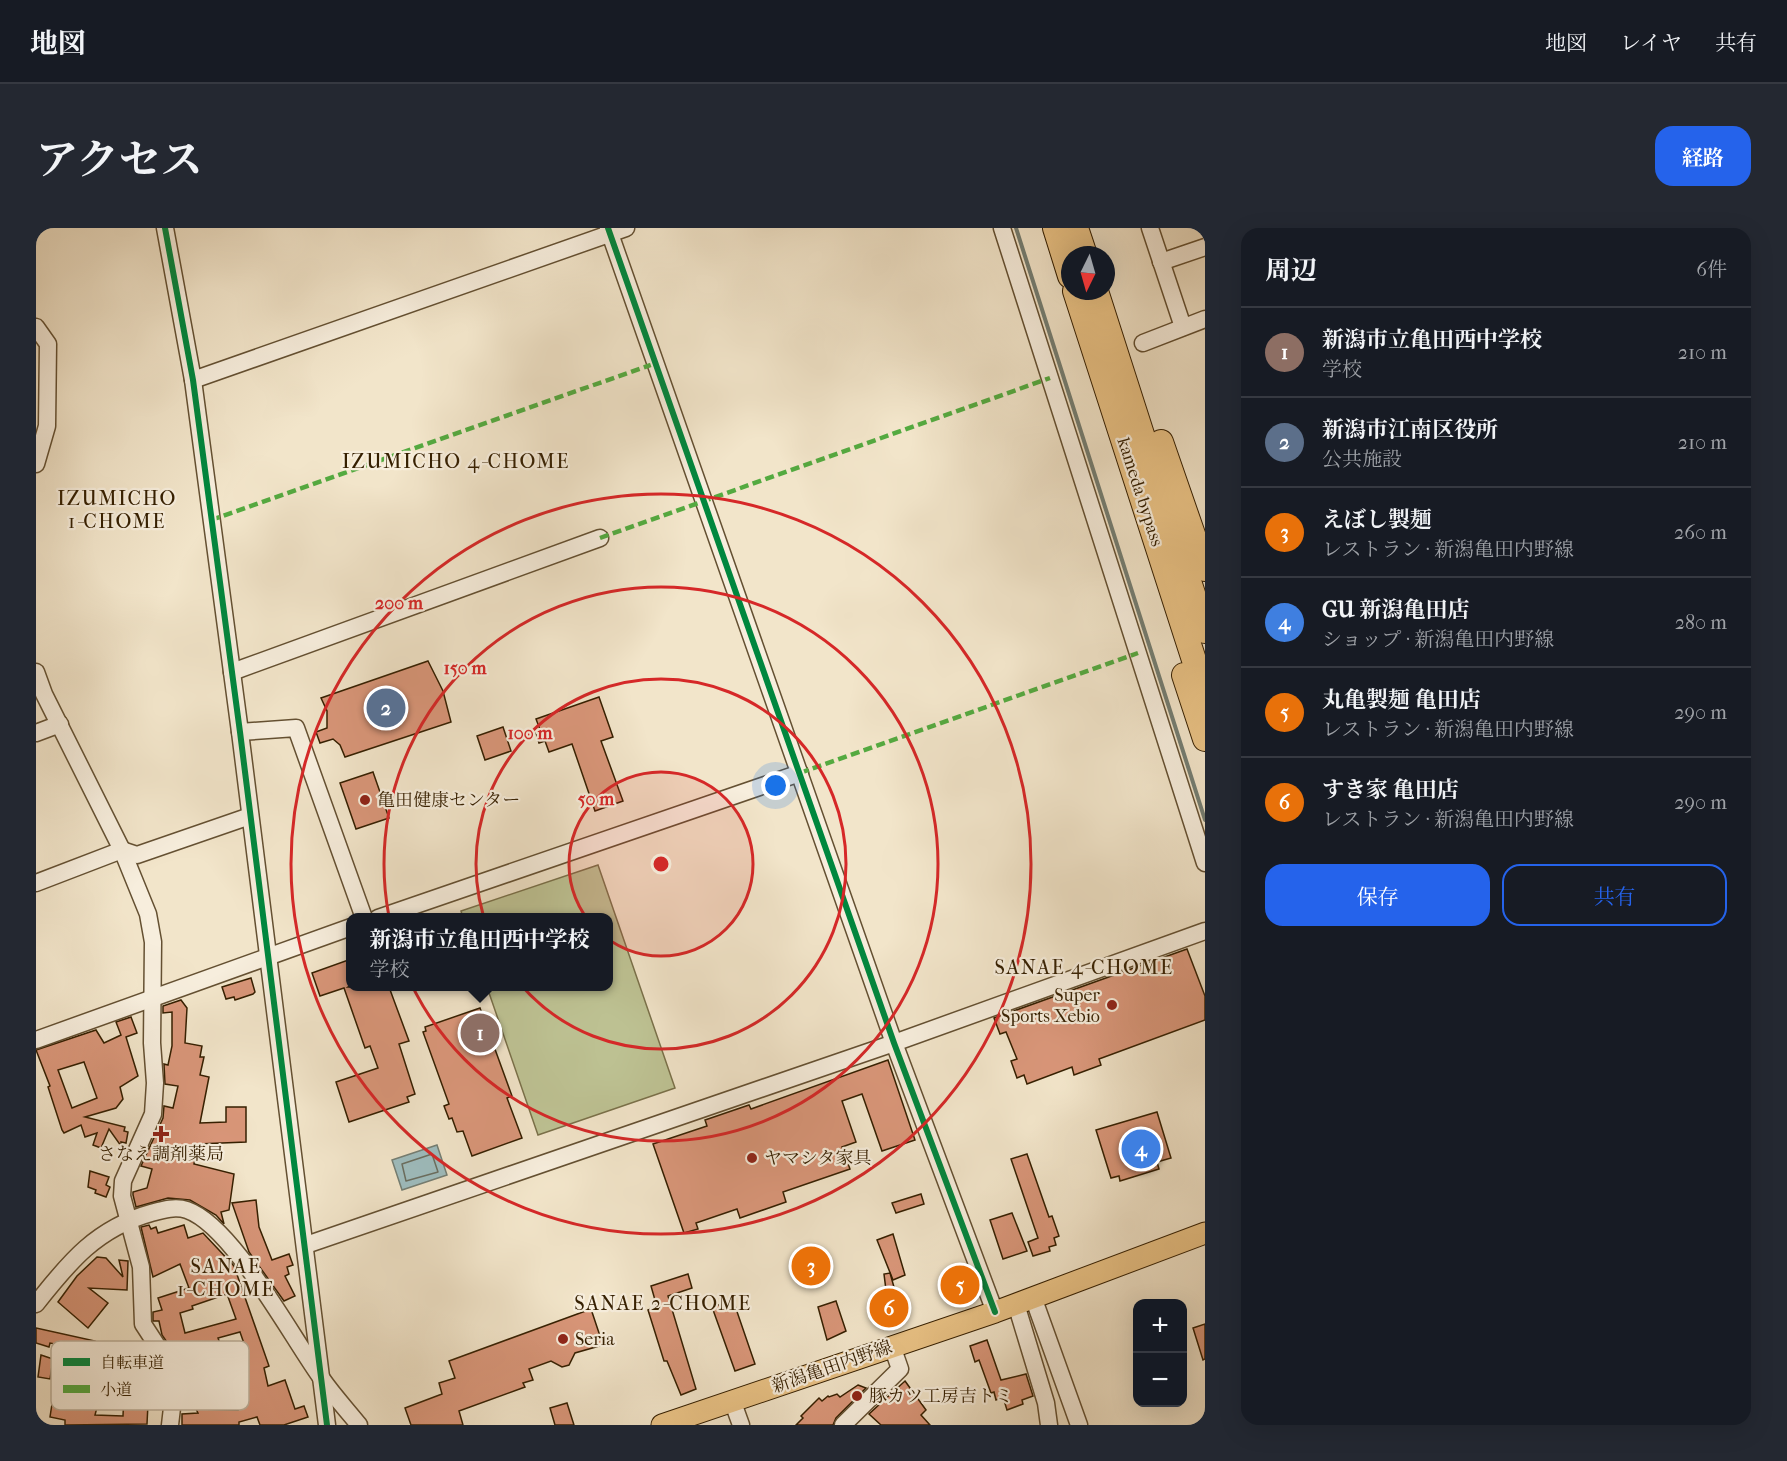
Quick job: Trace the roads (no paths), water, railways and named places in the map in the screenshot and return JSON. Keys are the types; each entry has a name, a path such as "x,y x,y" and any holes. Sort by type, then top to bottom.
{"highway":[{"path":"1054,228 1061,249"},
{"path":"1076,228 1082,246"},
{"name":"kameda bypass","path":"1078,300 1205,694"},
{"name":"kameda bypass","path":"1100,300 1205,631"},
{"path":"1101,300 1164,448 1205,569"},
{"path":"1114,413 1110,436 1205,739"}],"main road":[{"name":"新潟亀田内野線","path":"662,1425 995,1312 1205,1233"}],"street":[{"path":"165,228 193,380 306,1245 327,1425"},
{"path":"1002,228 1205,863"},
{"path":"1150,228 1183,327"},
{"path":"193,380 614,230 894,1043 995,1312"},
{"path":"1161,262 1205,247"},
{"path":"1143,343 1205,319"},
{"path":"36,327 48,344 47,426 36,464"},
{"path":"232,672 600,538"},
{"path":"36,672 122,850 148,914 153,942 155,1083 153,1114 123,1181 122,1196 141,1267 143,1324 154,1341"},
{"path":"36,732 60,724"},
{"path":"240,732 296,728 362,913"},
{"path":"393,913 800,773"},
{"path":"36,883 122,850 137,855 250,816"},
{"path":"37,1037 153,999 346,929"},
{"path":"306,1245 894,1043 1205,932"},
{"path":"36,1304 61,1272 96,1238 129,1220 168,1209 187,1210 207,1223 245,1262 322,1380 359,1425"},
{"path":"1025,1301 1049,1425"},
{"path":"1025,1301 1079,1425"},
{"path":"843,1425 900,1369 892,1347"},
{"path":"732,1400 741,1425"},
{"path":"170,1425 172,1410"}],"water":[{"path":"437,1145 447,1175 402,1190 392,1160"}],"waterway":[{"path":"1016,228 1205,820"}],"place":[{"name":"新潟市江南区役所","path":"386,708"},
{"name":"亀田健康センター","path":"365,800"},
{"name":"Super Sports Xebio","path":"1112,1005"},
{"name":"新潟市立亀田西中学校","path":"480,1033"},
{"name":"さなえ調剤薬局","path":"161,1134"},
{"name":"GU 新潟亀田店","path":"1141,1149"},
{"name":"ヤマシタ家具","path":"752,1158"},
{"name":"えぼし製麺","path":"811,1266"},
{"name":"丸亀製麺 亀田店","path":"960,1285"},
{"name":"すき家 亀田店","path":"889,1308"},
{"name":"Seria","path":"563,1339"},
{"name":"豚カツ工房吉トミ","path":"857,1396"}],"district":[{"name":"IZUMICHO 4-CHOME","path":"456,461"},
{"name":"IZUMICHO 1-CHOME","path":"117,510"},
{"name":"SANAE 4-CHOME","path":"1084,967"},
{"name":"SANAE 1-CHOME","path":"226,1278"},
{"name":"SANAE 2-CHOME","path":"663,1303"}]}
